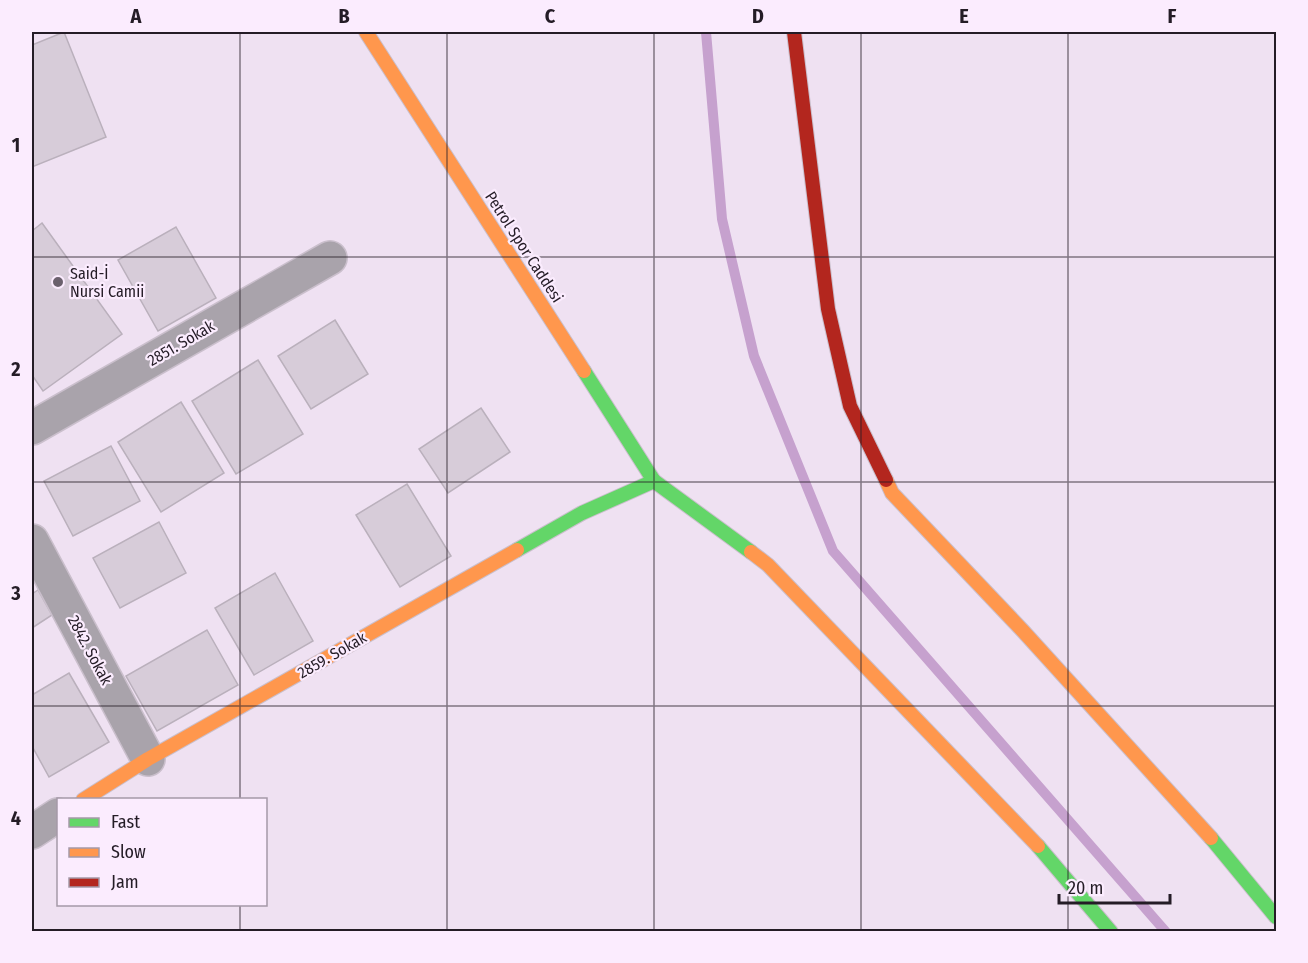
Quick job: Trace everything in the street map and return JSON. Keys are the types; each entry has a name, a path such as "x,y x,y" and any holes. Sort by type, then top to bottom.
{"street":[{"name":"Petrol Spor Caddesi","path":"366,32 654,481"},
{"path":"794,32 828,309 850,406 892,493 1023,631 1224,852 1276,917"},
{"name":"2851. Sokak","path":"32,428 330,258"},
{"name":"2859. Sokak","path":"86,798 148,759 582,513 654,481"},
{"path":"654,481 768,565 1034,841 1112,932"},
{"name":"2842. Sokak","path":"32,541 148,759"},
{"path":"32,832 57,816"}],"building":[{"path":"64,32 106,137 32,167 32,45"},
{"name":"Said-İ Nursi Camii","path":"42,223 122,334 43,391 32,375 32,231"},
{"path":"176,227 216,298 158,331 118,260"},
{"path":"335,320 368,374 311,409 278,356"},
{"path":"258,360 303,434 236,474 192,401"},
{"path":"181,402 224,473 161,512 118,442"},
{"path":"481,408 510,452 448,493 419,449"},
{"path":"111,446 140,501 73,536 44,481"},
{"path":"407,484 451,556 400,587 356,515"},
{"path":"159,522 186,573 120,608 93,558"},
{"path":"275,573 313,641 254,675 215,608"},
{"path":"38,590 52,615 32,628 32,594"},
{"path":"207,630 238,685 157,731 126,676"},
{"path":"69,673 109,742 49,777 32,746 32,695"}],"waterway":[{"path":"706,32 722,219 754,356 833,551 1166,932"}],"traffic: fast":[{"path":"584,371 654,481"},
{"path":"517,550 582,513 654,481 751,552"},
{"path":"1211,838 1276,917"},
{"path":"1038,846 1111,932"}],"traffic: slow":[{"path":"366,32 584,371"},
{"path":"886,480 892,493 1023,631 1211,838"},
{"path":"86,798 148,759 517,550"},
{"path":"751,552 768,565 1038,846"}],"traffic: jam":[{"path":"794,32 828,309 850,406 886,480"}],"place":[{"name":"Said-İ Nursi Camii","path":"58,282"}]}
